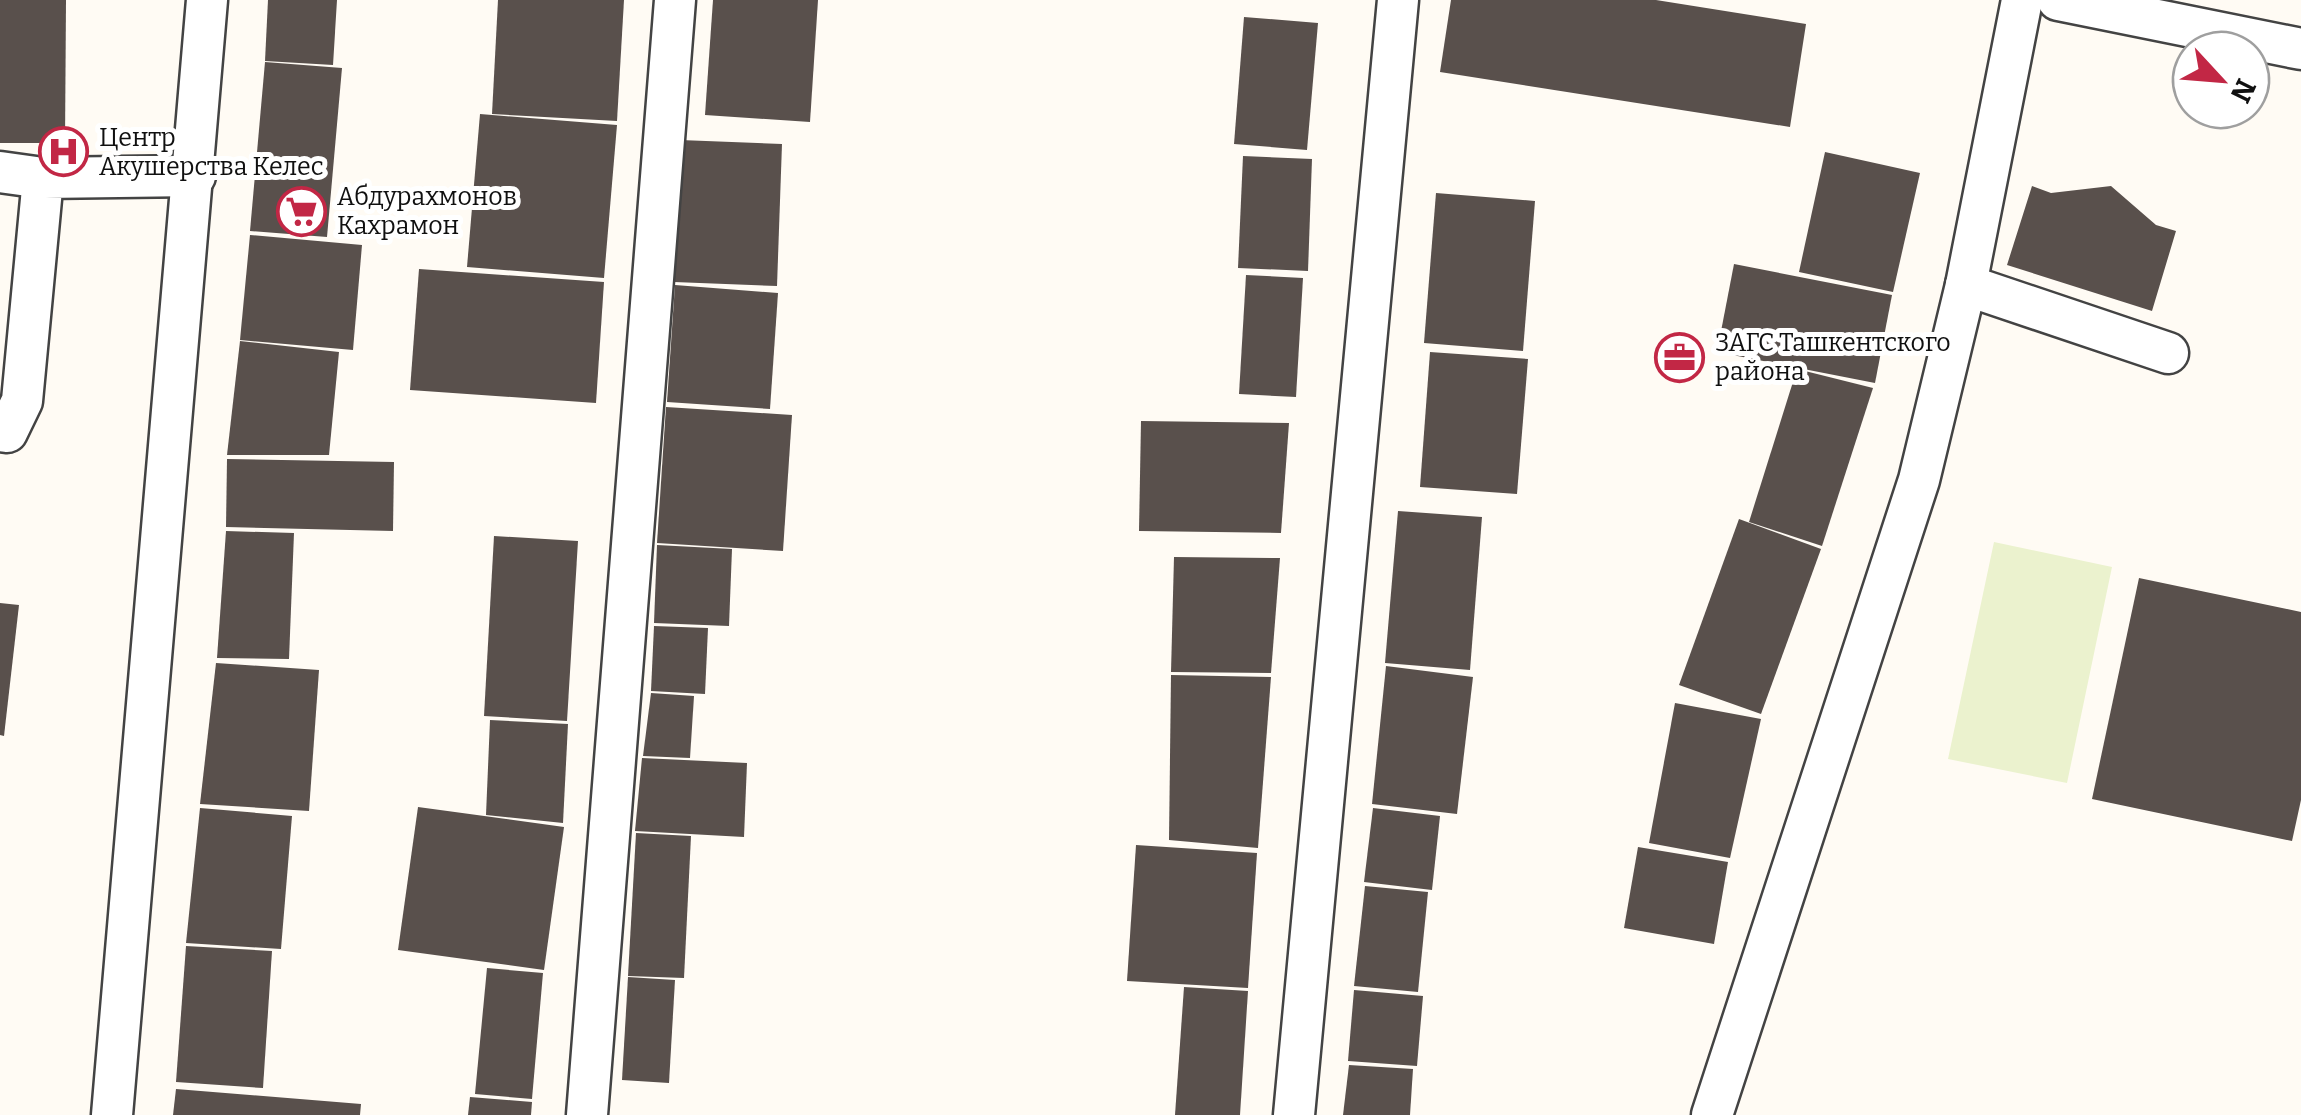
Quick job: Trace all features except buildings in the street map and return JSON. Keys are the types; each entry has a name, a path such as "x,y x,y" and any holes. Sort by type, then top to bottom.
{"street":[{"path":"112,1115 207,0"},
{"path":"588,1115 676,0"},
{"path":"1294,1115 1398,0"},
{"path":"1712,1115 1919,480 1966,285 2022,0"},
{"path":"2058,0 2301,49"},
{"path":"0,172 43,178 195,176"},
{"path":"0,431 7,432 22,401 43,178"},
{"path":"1966,285 2168,353"}],"green space":[{"path":"1994,542 2112,567 2067,783 1948,759"}],"place":[{"name":"Центр Акушерства Келес","path":"64,152"},
{"name":"Абдурахмонов Кахрамон","path":"302,211"},
{"name":"ЗАГС Ташкентского района","path":"1680,357"}]}
